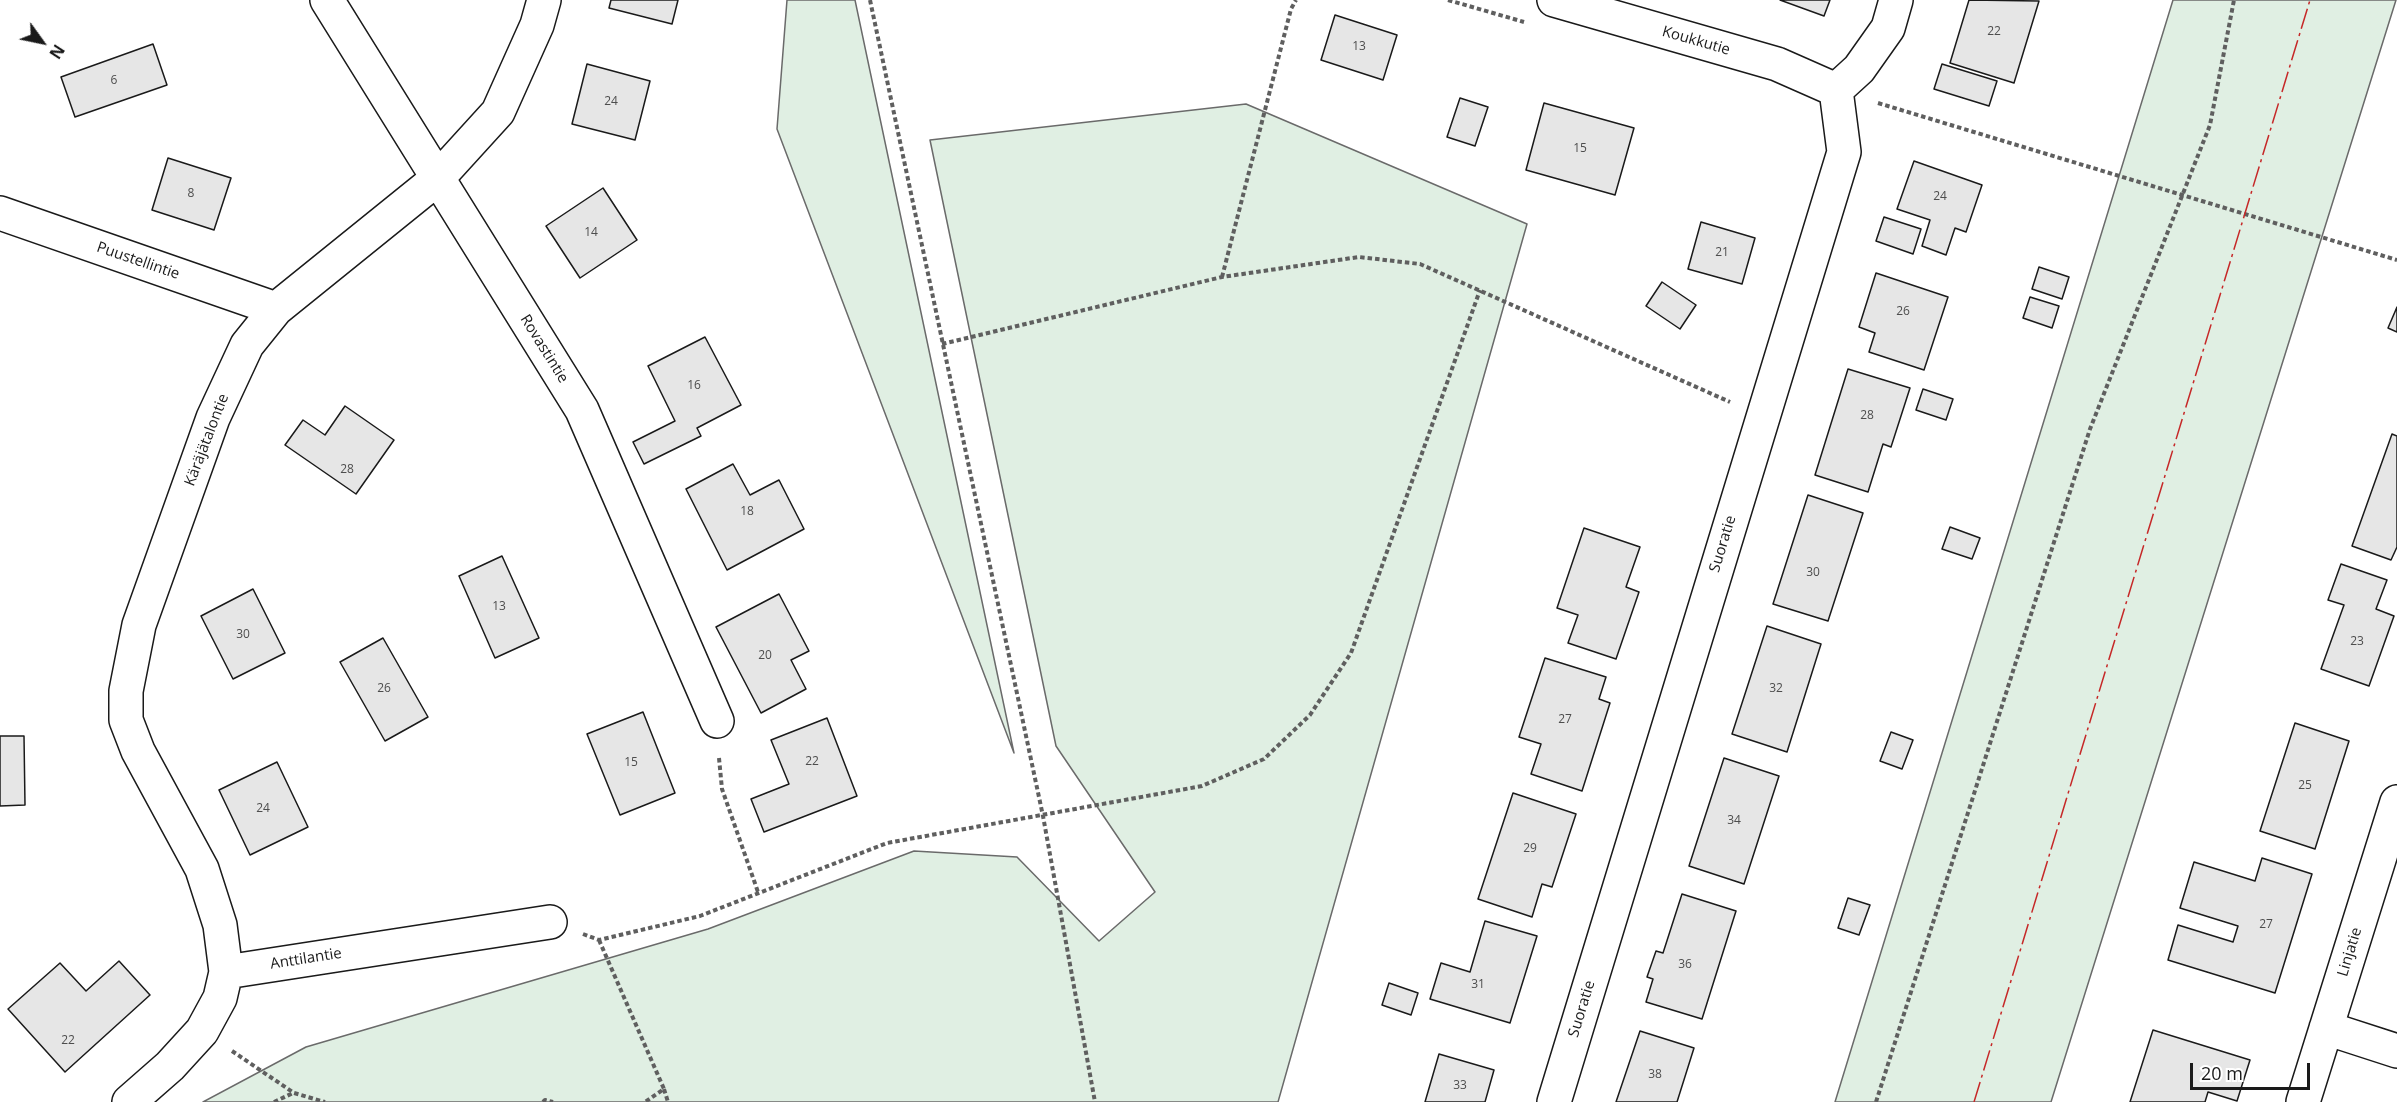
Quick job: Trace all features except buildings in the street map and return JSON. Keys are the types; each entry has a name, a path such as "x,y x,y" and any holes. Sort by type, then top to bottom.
{"street":[{"name":"Rovastintie","path":"327,0 582,410 717,722"},
{"name":"Käräjätalontie","path":"226,972 220,925 202,869 138,751 126,720 126,691 139,625 213,418 247,345 276,309 437,179 498,112 537,25 544,0"},
{"name":"Koukkutie","path":"1554,0 1777,64 1836,90"},
{"path":"1836,90 1859,69 1888,28 1896,0"},
{"name":"Suoratie","path":"1554,1102 1844,152 1836,90"},
{"name":"Puustellintie","path":"0,213 276,309"},
{"name":"Linjatie","path":"2303,1102 2397,802"},
{"name":"Anttilantie","path":"226,972 550,922"},
{"path":"129,1102 170,1066 202,1031 220,998 226,972"},
{"path":"2326,1028 2397,1051"}],"path":[{"path":"870,0 1043,816 1095,1102"},
{"path":"1222,277 1288,20 1296,0"},
{"path":"1876,1102 2090,429 2210,125 2234,0"},
{"path":"1836,90 2397,260"},
{"path":"942,344 1222,277 1359,257 1420,264 1762,416"},
{"path":"550,922 599,940 700,916 887,843 1202,786 1264,759 1311,715 1352,653 1480,290"},
{"path":"717,722 722,789 758,892"},
{"path":"599,940 668,1102"},
{"path":"202,1031 294,1093 325,1102"},
{"path":"645,1102 664,1089"},
{"path":"274,1102 294,1093"},
{"path":"543,1102 545,1100 553,1102"}],"green space":[{"path":"787,0 855,0 1014,753 777,129"},
{"path":"2173,0 2396,0 2051,1102 1835,1102"},
{"path":"1246,104 1527,224 1278,1102 203,1102 306,1047 708,929 914,851 1017,857 1099,941 1155,892 1056,746 930,140"}],"power":[{"path":"1974,1102 2310,0"}]}
